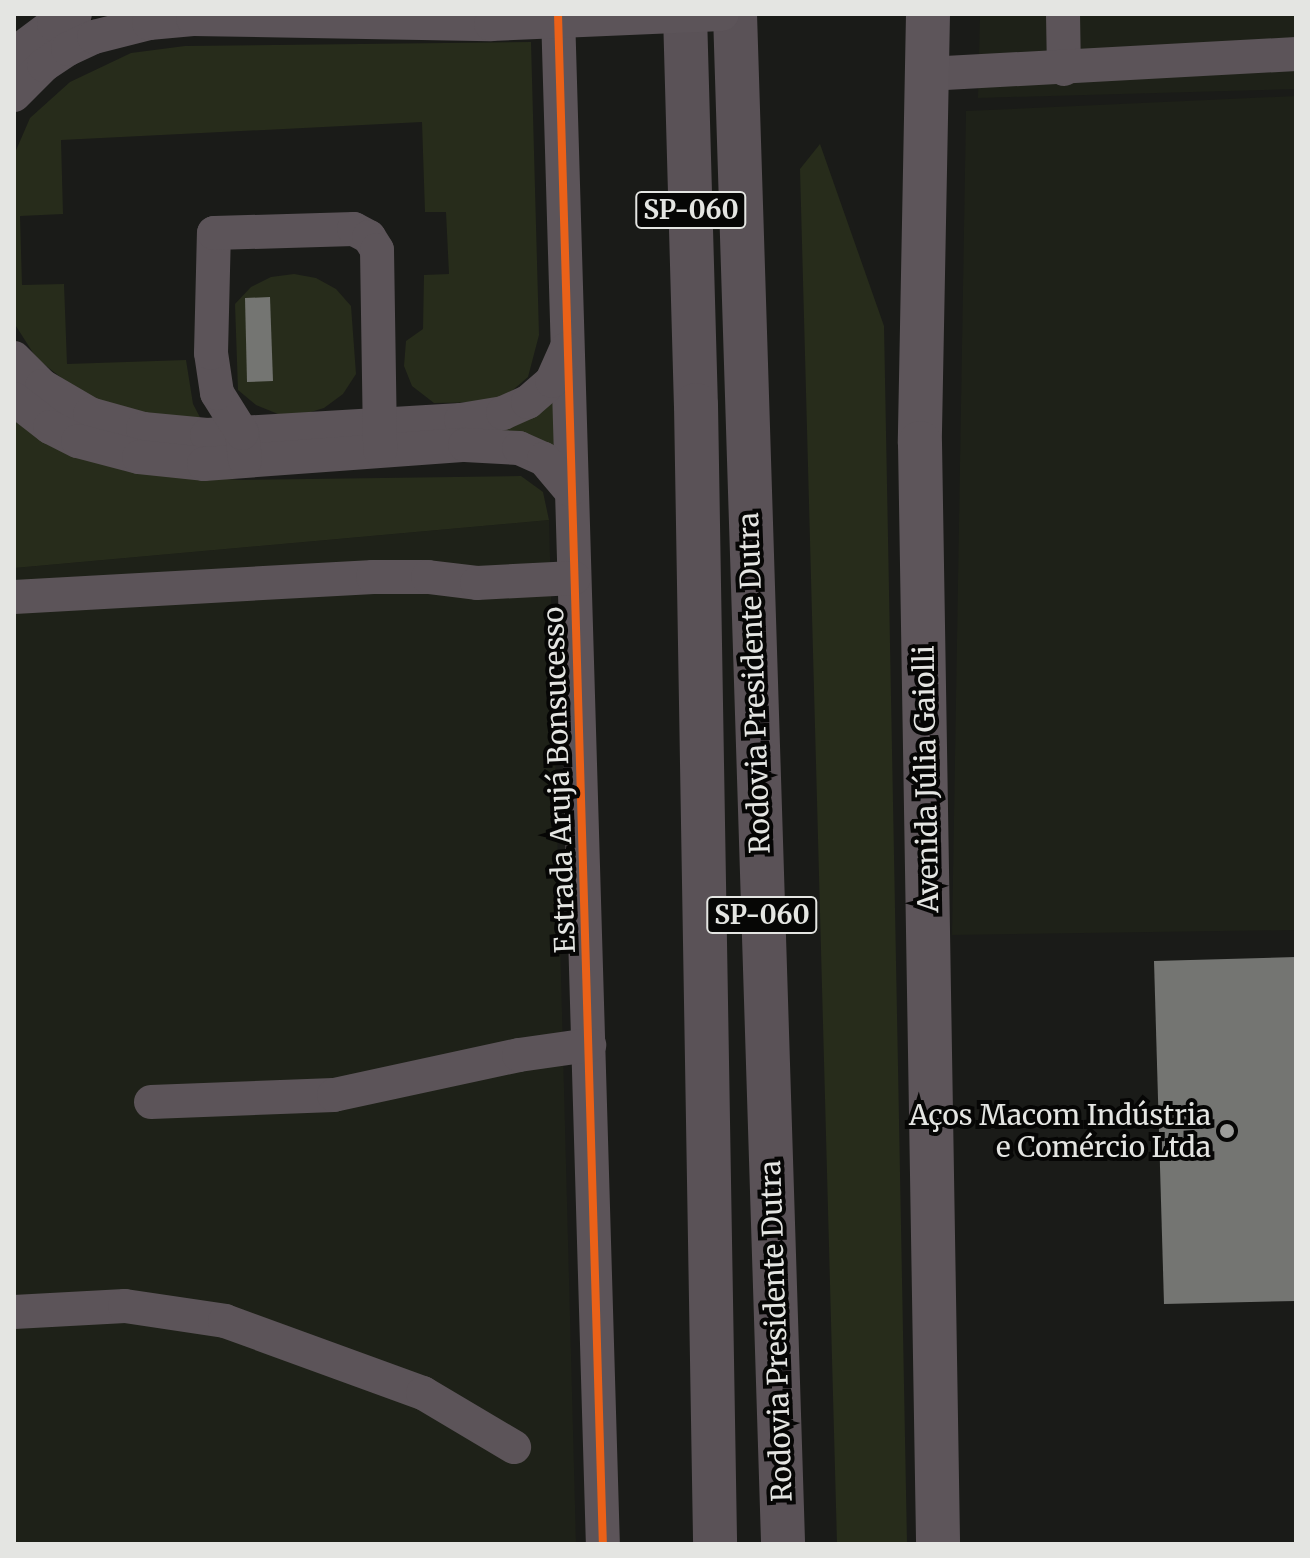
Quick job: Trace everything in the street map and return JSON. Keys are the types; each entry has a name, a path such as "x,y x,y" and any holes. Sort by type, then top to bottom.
{"highway":[{"name":"Rodovia Presidente Dutra","path":"685,14 697,421 715,1544"},
{"name":"Rodovia Presidente Dutra","path":"735,14 783,1544"}],"main road":[{"name":"Avenida Júlia Gaiolli","path":"928,14 920,443 938,1544"}],"street":[{"path":"14,54 54,24 75,14"},
{"name":"Estrada Arujá Bonsucesso","path":"558,14 603,1544"},
{"path":"14,95 44,65 68,49 94,37 149,23 193,19 491,24 722,14"},
{"path":"1063,14 1064,69"},
{"path":"927,74 1064,69 1296,54"},
{"path":"244,447 217,393 211,353 214,233 354,229 369,237 377,250 378,438"},
{"path":"14,399 50,427 108,451 204,464 244,447 378,438 503,413 528,402 552,381 566,349"},
{"path":"14,358 42,386 65,401 116,423 207,435 244,447"},
{"path":"378,438 519,448 544,459 570,490"},
{"path":"14,597 373,577 428,577 477,583 574,578"},
{"path":"151,1102 334,1095 519,1055 589,1045"},
{"path":"14,1312 125,1306 225,1321 423,1393 514,1447"}],"shaded area":[{"path":"980,14 1296,14 1296,89 978,98"},
{"path":"1296,96 1296,930 952,935 966,111"},
{"path":"549,520 576,1544 14,1544 14,568"}],"green space":[{"path":"531,42 539,335 528,377 499,402 434,403 412,386 404,366 406,341 423,329 424,275 449,274 446,212 425,212 422,122 61,140 63,214 20,216 22,285 64,284 67,364 186,360 193,404 203,423 148,419 93,402 37,359 14,323 14,155 30,118 70,82 131,53 185,46"},
{"path":"820,144 884,326 907,1544 837,1544 800,169"},
{"path":"294,274 316,278 336,289 351,306 356,374 343,394 324,408 301,415 278,414 256,405 238,390 235,304 251,287 271,277"},
{"path":"555,387 558,449 492,433"},
{"path":"14,416 125,471 240,480 521,476 543,492 549,520 14,568"}],"building":[{"path":"270,297 273,381 247,382 245,298"},
{"name":"Aços Macom Indústria e Comércio Ltda","path":"1296,957 1296,1301 1164,1304 1154,961"}],"cycle path":[{"path":"558,14 603,1544"}],"place":[{"name":"Aços Macom Indústria e Comércio Ltda","path":"1227,1131"}]}
